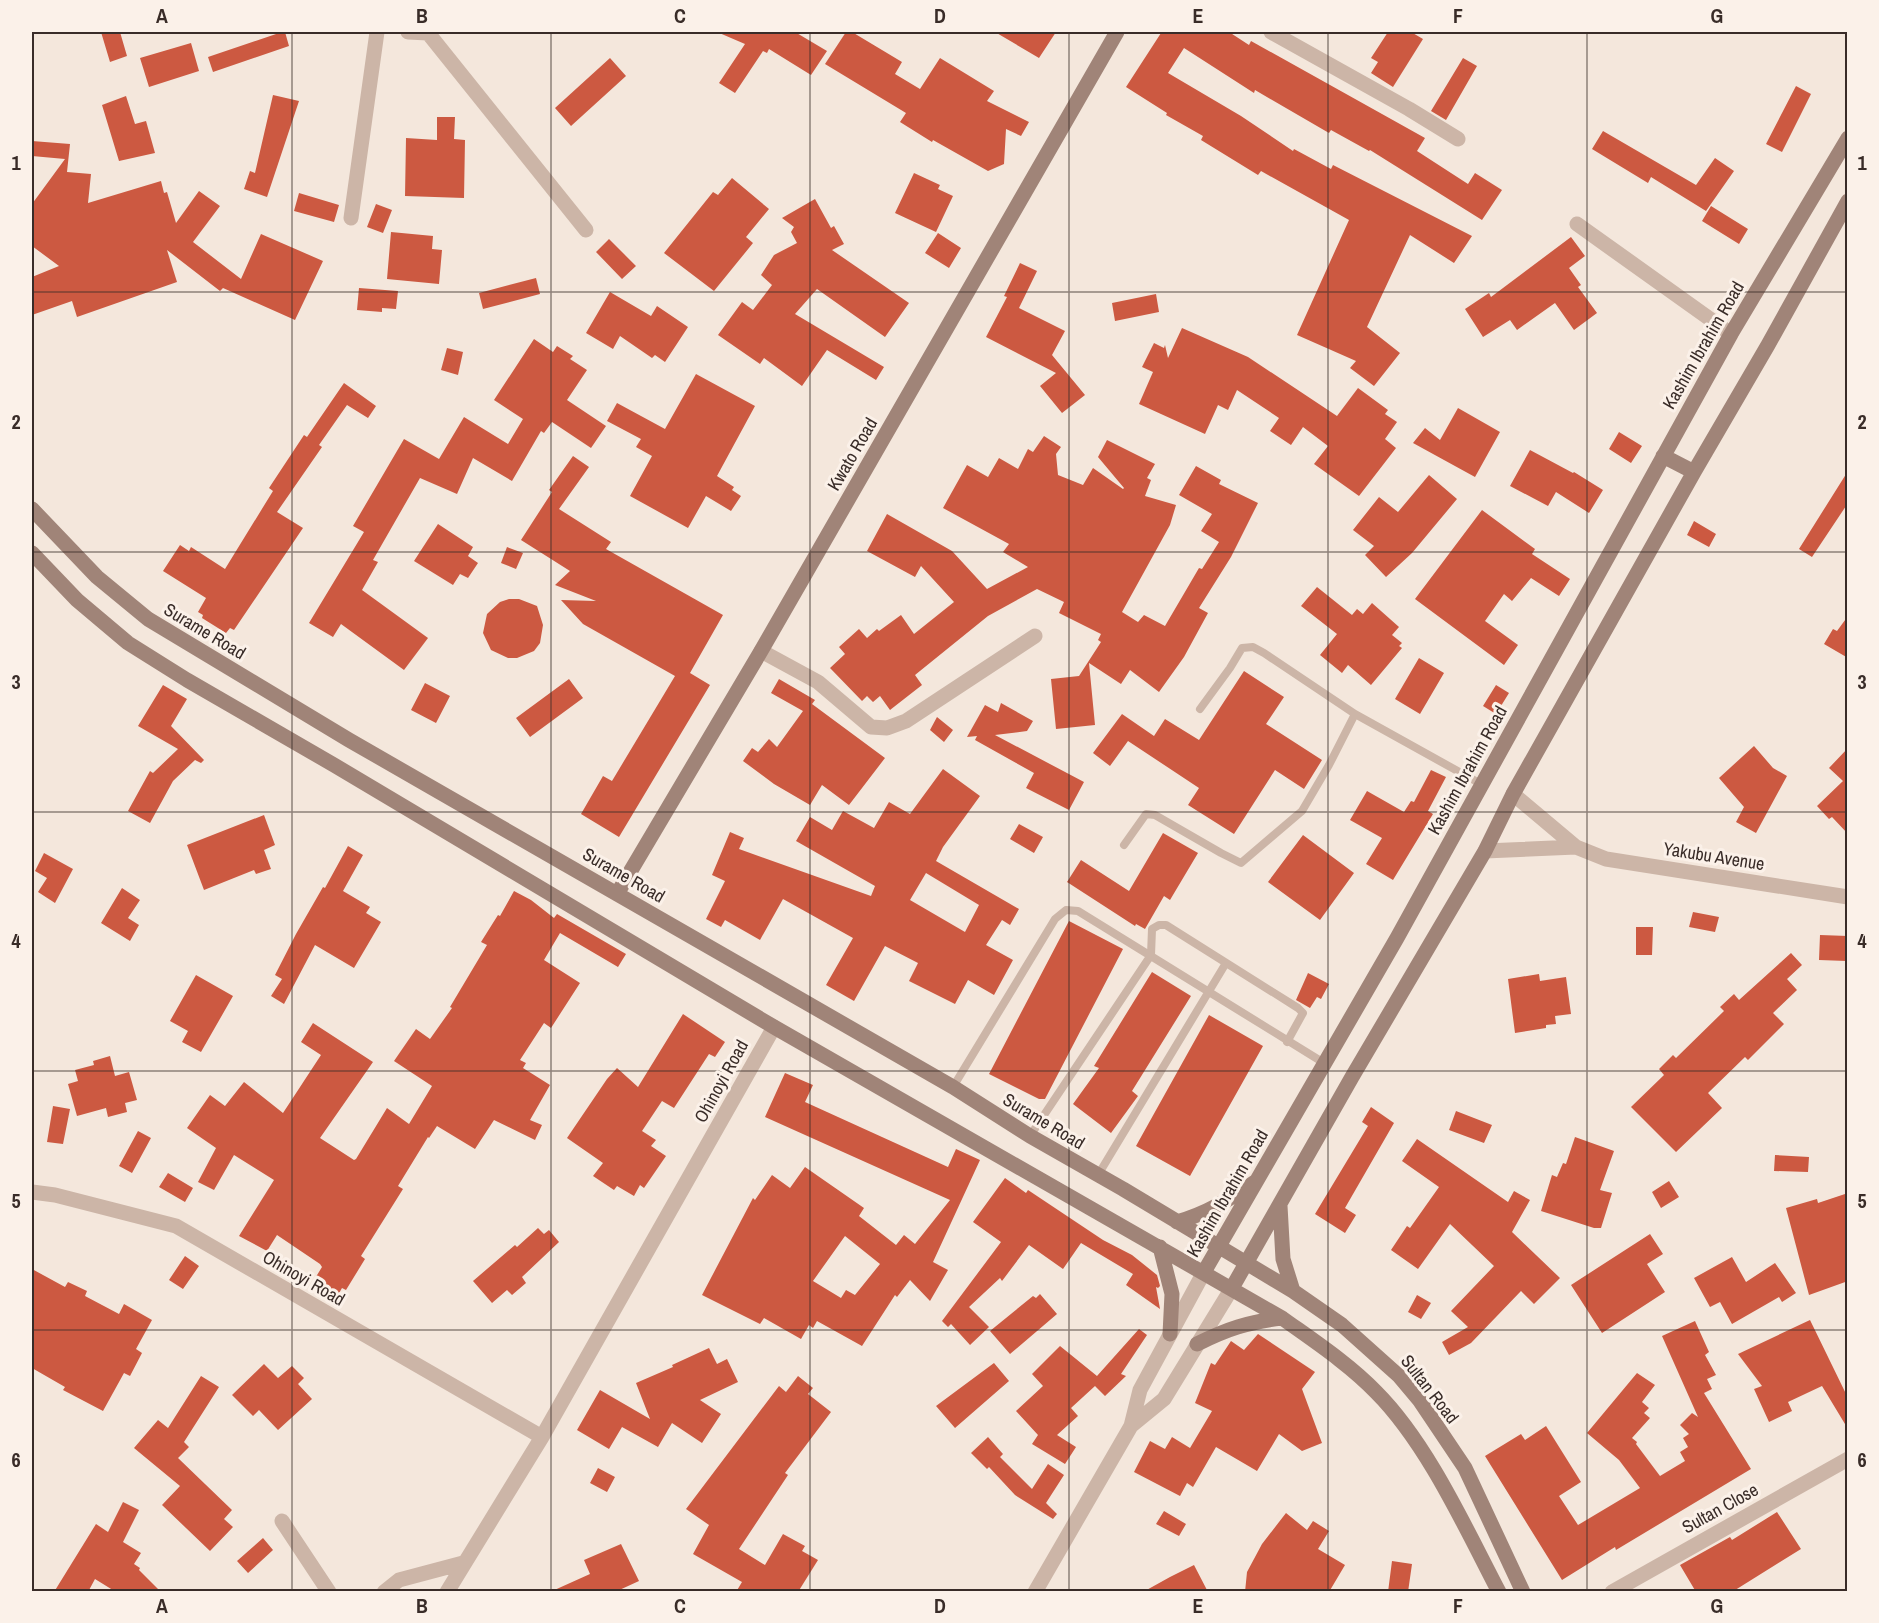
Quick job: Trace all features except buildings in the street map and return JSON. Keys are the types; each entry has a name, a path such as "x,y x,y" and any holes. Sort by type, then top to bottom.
{"street":[{"path":"351,218 377,32"},
{"path":"408,32 430,32 586,230"},
{"name":"Kwato Road","path":"617,894 761,651 1117,32"},
{"path":"1271,32 1458,139"},
{"name":"Kashim Ibrahim Road","path":"1035,1592 1131,1426 1140,1390 1204,1272 1397,938 1731,334 1848,138"},
{"name":"Kashim Ibrahim Road","path":"1131,1426 1164,1400 1246,1265 1352,1077 1485,851 1513,794 1848,201"},
{"path":"1577,224 1731,334"},
{"path":"1663,456 1694,472"},
{"name":"Surame Road","path":"32,509 97,577 148,619 349,740 953,1087 1030,1136 1246,1265"},
{"path":"32,553 77,600 138,649 187,680 774,1027 1282,1318 1325,1349 1376,1391 1401,1420 1438,1478 1499,1592"},
{"path":"761,651 818,682 871,727 887,728 906,721 1035,636"},
{"name":"Yakubu Avenue","path":"1513,794 1576,847 1606,859 1848,897"},
{"name":"Yakubu Avenue","path":"1485,851 1576,847"},
{"name":"Ohinoyi Road","path":"447,1592 542,1437 774,1027"},
{"path":"1177,1222 1218,1207 1257,1181"},
{"name":"Ohinoyi Road","path":"32,1192 55,1195 176,1226 542,1437"},
{"path":"1280,1204 1283,1258 1293,1291"},
{"path":"1160,1247 1172,1294 1170,1334"},
{"name":"Sultan Road","path":"1246,1265 1293,1291 1342,1325 1399,1376 1420,1401 1465,1468 1523,1592"},
{"path":"1197,1344 1250,1322 1282,1318"},
{"name":"Sultan Close","path":"1612,1592 1848,1459"},
{"path":"282,1521 329,1592"},
{"path":"384,1592 399,1580 463,1563"}],"lane":[{"path":"1200,709 1242,648 1253,647 1290,669 1355,714 1384,728 1481,784"},
{"path":"1124,845 1146,814 1155,815 1241,863 1302,811 1355,714"},
{"path":"953,1087 1054,919 1066,910 1078,911 1324,1063"},
{"path":"1030,1136 1151,955 1152,929 1159,925 1166,925 1298,1008 1303,1013 1287,1042"},
{"path":"1098,1175 1226,963"}]}
